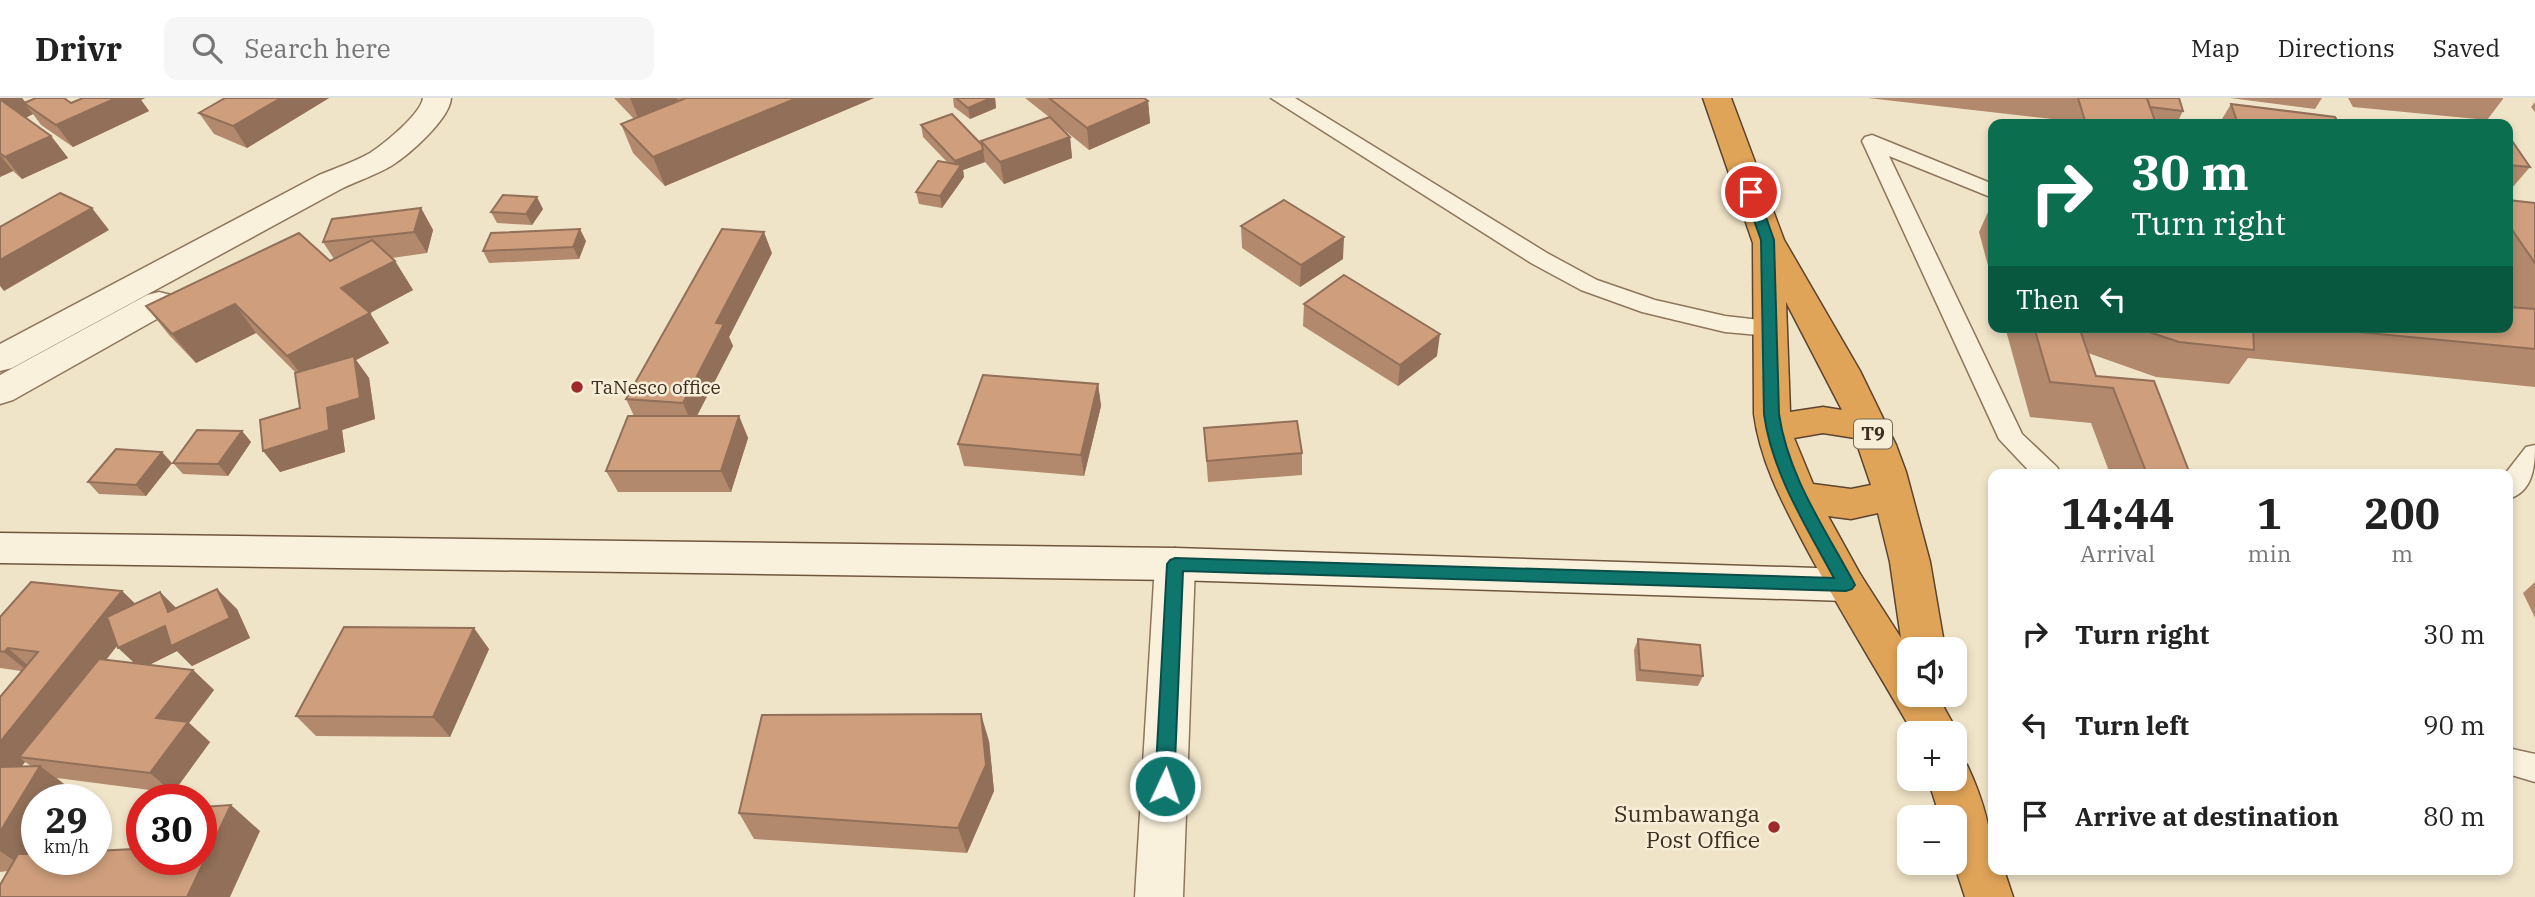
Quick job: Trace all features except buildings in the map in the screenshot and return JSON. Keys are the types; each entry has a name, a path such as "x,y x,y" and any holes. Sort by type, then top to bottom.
{"highway":[{"name":"T9","path":"1717,98 1768,240 1842,371 1870,427 1893,495 1910,562 1922,637"},
{"name":"T9","path":"1768,240 1776,442 1799,498 1846,585 1897,668"},
{"path":"1774,428 1822,420 1870,427"},
{"path":"1799,498 1852,504 1893,495"},
{"path":"1955,791 1989,897"}],"street":[{"path":"0,359 330,182 381,159 407,138 436,108 437,98"},
{"path":"0,391 328,210 360,190 381,159"},
{"path":"0,548 44,546 1175,564 1846,585"},
{"path":"1159,897 1175,564"}],"lane":[{"path":"1281,98 1528,252 1590,285 1650,307 1725,324 1770,328"},
{"path":"1988,189 1872,141 2012,439 2043,469"},
{"path":"2513,483 2535,454"},
{"path":"2513,762 2535,768"}],"place":[{"name":"TaNesco office","path":"577,387"},
{"name":"Sumbawanga Post Office","path":"1774,827"}],"route":[{"path":"1165,786 1175,564 1846,585 1799,498 1776,442 1772,414 1768,240 1751,192"}]}
